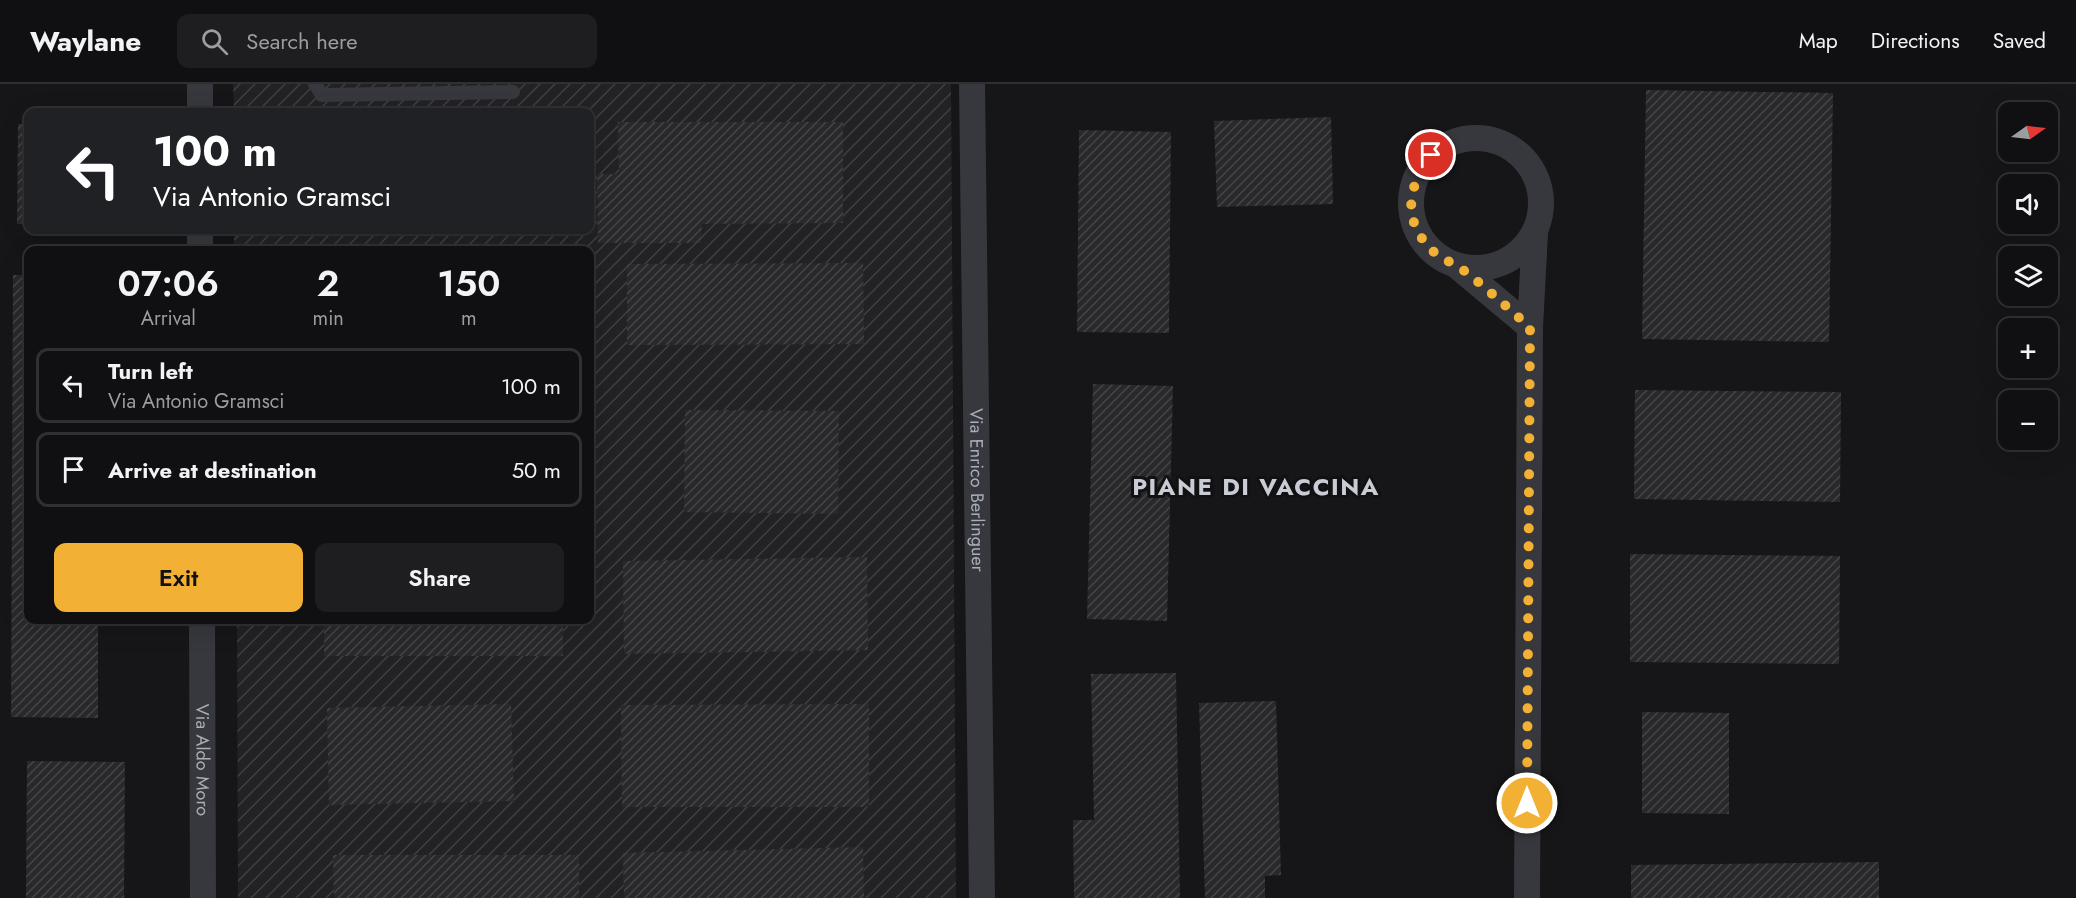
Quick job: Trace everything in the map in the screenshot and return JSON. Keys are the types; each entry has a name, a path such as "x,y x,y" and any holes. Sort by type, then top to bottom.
{"street":[{"path":"200,84 200,108"},
{"name":"Via Enrico Berlinguer","path":"972,84 982,898"},
{"path":"1527,898 1530,327 1535,233 1541,211 1540,188 1531,167 1516,150 1495,140 1473,137 1450,142 1431,155 1418,173 1411,195 1412,218 1422,239 1437,255 1457,266 1530,327"},
{"path":"1457,266 1494,267 1517,254 1535,233"},
{"name":"Via Aldo Moro","path":"202,624 203,898"}],"lane":[{"path":"315,84 322,95 513,92"}],"shaded area":[{"path":"233,84 951,84 956,898 238,898 237,624 594,624 594,246 234,246 234,234 594,234 594,108 234,108"}],"building":[{"path":"1646,90 1833,93 1829,342 1642,339"},
{"path":"1331,117 1333,204 1217,207 1214,121"},
{"path":"618,122 843,122 843,223 702,224 701,243 598,243 597,174 619,174"},
{"path":"18,124 24,124 24,224 17,224"},
{"path":"1079,130 1171,132 1169,333 1077,332"},
{"path":"863,263 864,344 627,345 627,264"},
{"path":"13,275 24,275 24,624 98,624 98,718 11,717"},
{"path":"1093,384 1173,386 1167,621 1087,619"},
{"path":"1635,390 1841,392 1840,502 1634,499"},
{"path":"685,410 839,411 838,514 684,512"},
{"path":"1630,554 1840,556 1839,664 1630,662"},
{"path":"867,557 868,650 624,654 623,561"},
{"path":"324,624 563,624 563,656 324,656"},
{"path":"1176,673 1180,898 1074,898 1073,820 1094,820 1091,674"},
{"path":"1276,701 1281,875 1265,876 1265,898 1205,898 1199,703"},
{"path":"511,704 514,801 329,805 327,708"},
{"path":"869,704 869,807 622,807 621,705"},
{"path":"1642,712 1729,713 1729,814 1642,813"},
{"path":"27,761 125,762 124,898 26,898"},
{"path":"863,847 864,898 624,898 623,853"},
{"path":"333,855 579,855 579,898 334,898"},
{"path":"1879,862 1879,898 1631,898 1631,865"}],"district":[{"name":"PIANE DI VACCINA","path":"1256,487"}],"route":[{"path":"1431,155 1418,173 1411,195 1412,218 1422,239 1437,255 1457,266 1530,327 1527,803"}]}
